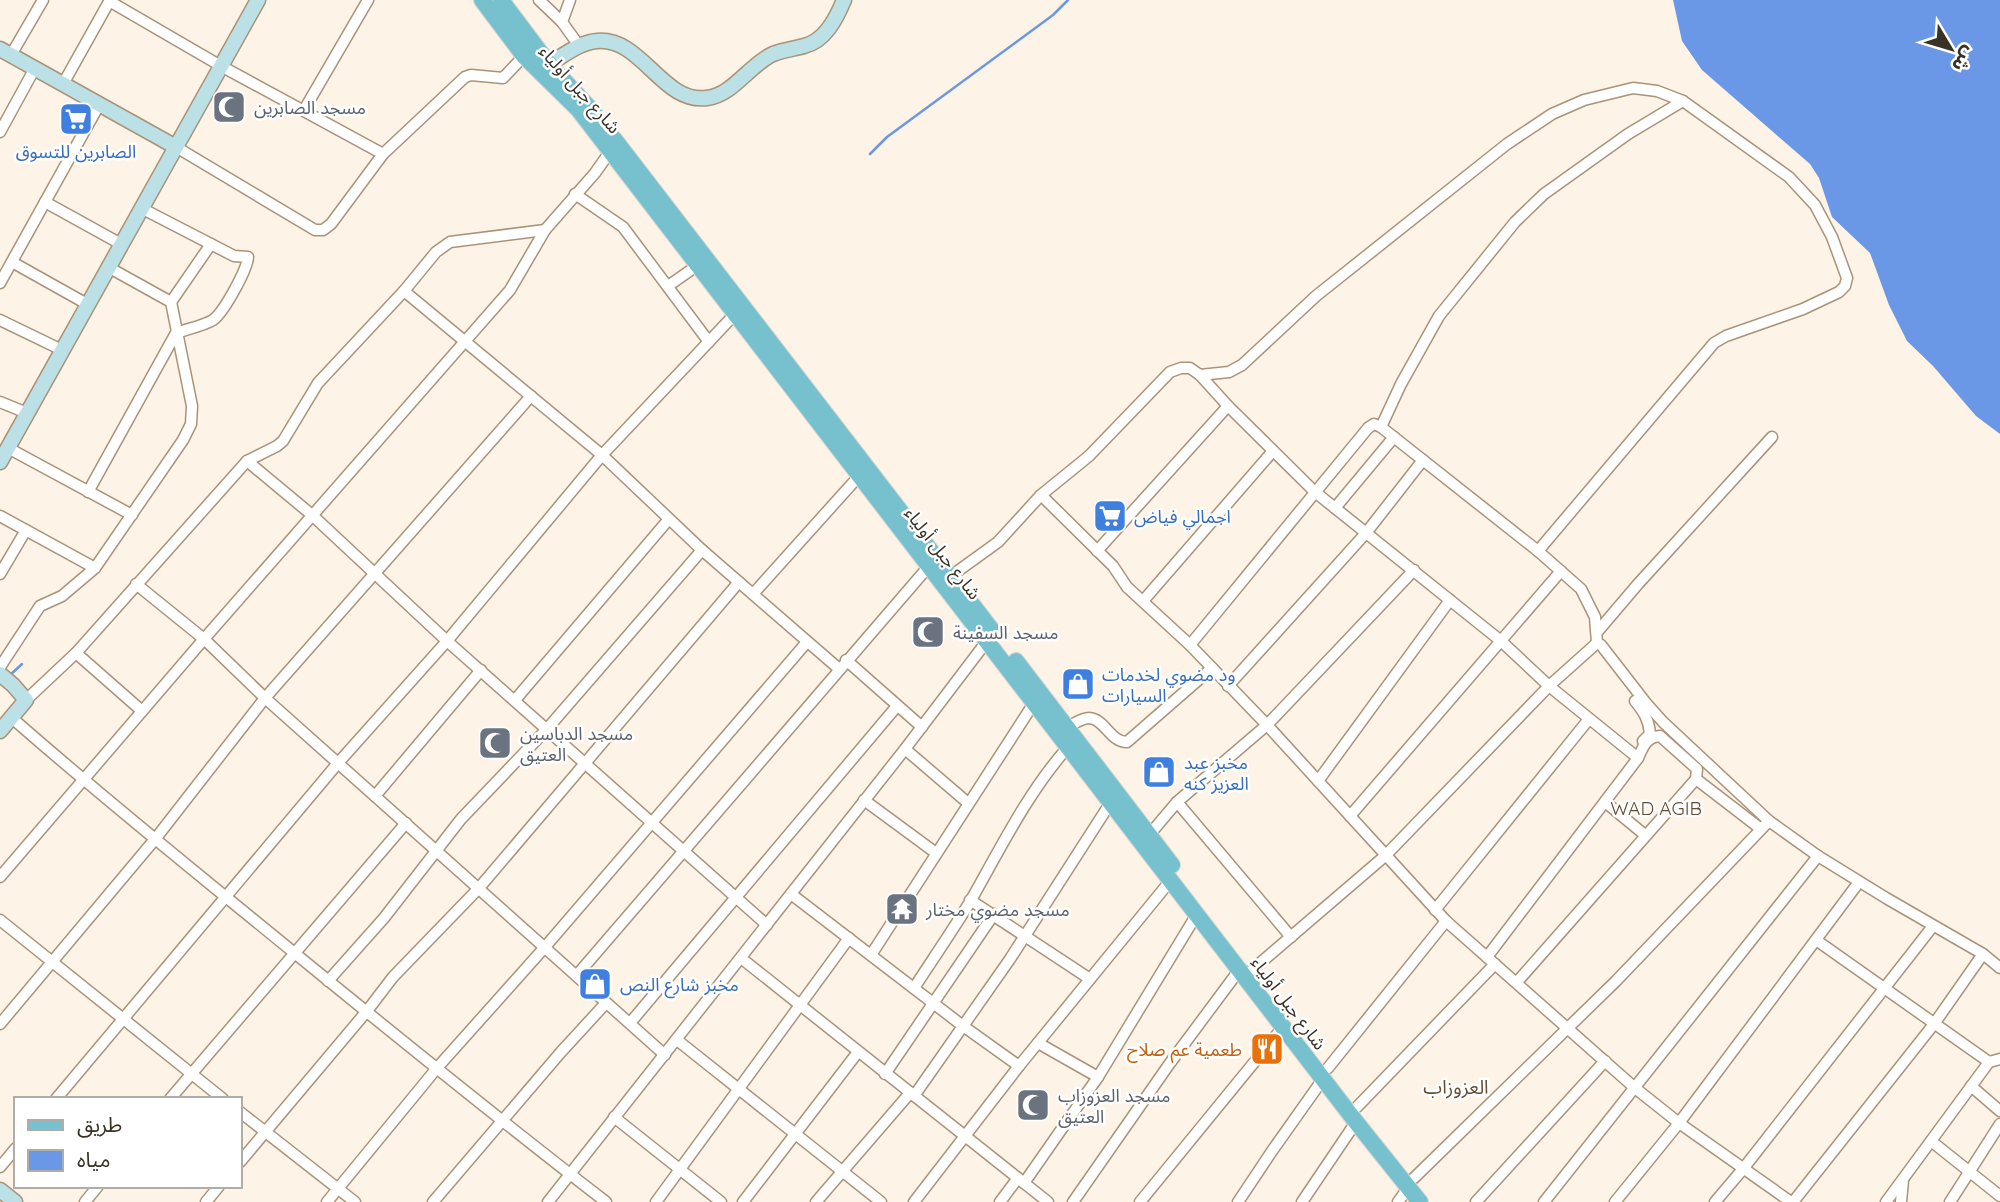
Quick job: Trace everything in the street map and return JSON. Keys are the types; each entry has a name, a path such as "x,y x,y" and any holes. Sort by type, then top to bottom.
{"main road":[{"name":"شارع جبل أولياء","path":"482,0 524,56 613,146 1150,834 1214,928 1357,1115 1411,1183 1433,1202"},
{"name":"شارع جبل أولياء","path":"501,0 549,64 581,97 698,265 859,476 1197,914 1214,928"},
{"name":"شارع جبل أولياء","path":"1246,970 1283,1027 1326,1074"},
{"name":"شارع جبل أولياء","path":"1411,1183 1420,1202"}],"street":[{"path":"43,0 6,52 176,147 315,230 323,230 331,224 383,154 465,77 471,75 503,78 524,56"},
{"path":"0,462 258,0"},
{"path":"304,110 368,0"},
{"path":"539,0 562,22 580,47"},
{"path":"562,22 570,0"},
{"path":"549,64 580,47 600,41 617,46 637,57 682,94 707,98 728,89 763,59 779,52 807,46 821,37 835,20 844,0"},
{"path":"63,84 109,1 221,66 383,154"},
{"path":"0,132 35,68"},
{"path":"1200,375 1229,372 1242,365 1316,296 1507,144 1552,114 1584,100 1633,88 1657,91 1683,101 1789,177 1806,194 1832,237 1847,278 1845,286 1839,292 1803,309 1726,336 1714,343 1538,551"},
{"path":"1381,427 1401,384 1439,316 1515,222 1544,194 1629,134 1683,101"},
{"path":"1,279 99,105"},
{"path":"0,877 510,290 545,230 595,173 613,146"},
{"path":"575,194 623,227 709,342"},
{"path":"45,202 121,244"},
{"path":"88,492 176,333 213,320 232,293 247,264 248,257 234,256 141,208"},
{"path":"0,731 26,700 76,653 247,461 283,440 318,383 404,291 436,252 450,242 545,230"},
{"path":"0,667 40,606 62,596 95,568 183,440 191,424 192,407 172,302 211,244"},
{"path":"12,262 87,304"},
{"path":"668,286 698,265"},
{"path":"108,267 172,302"},
{"path":"404,291 602,455 702,550 807,642 842,664 922,727"},
{"path":"58,1097 338,763 447,641 602,455 735,314"},
{"path":"0,320 62,350"},
{"path":"951,576 998,542 1041,495 1089,456 1170,372 1190,368 1315,492 1501,640 1549,686 1636,757"},
{"path":"0,1024 156,838 265,698 531,396"},
{"path":"0,402 27,414"},
{"path":"1097,551 1228,406"},
{"path":"1073,1202 1170,1063 1246,970 1291,937 1385,856 1549,686 1597,643 1598,631 1591,604 1581,589 1538,551 1374,424 1190,645"},
{"path":"1335,508 1394,437"},
{"path":"1598,631 1772,437"},
{"path":"8,448 132,515"},
{"path":"1143,601 1273,451"},
{"path":"1228,686 1366,533 1423,460"},
{"path":"247,461 312,516 447,641 767,925"},
{"path":"753,594 859,476"},
{"path":"1041,495 1113,566 1127,587 1190,645 1267,724 1435,910 1634,1088 1792,1202 1934,1024 1983,954"},
{"path":"0,516 95,568"},
{"path":"515,700 669,519"},
{"path":"0,574 26,530"},
{"path":"328,981 437,852 461,819 547,729 702,550"},
{"path":"577,975 929,566"},
{"path":"1150,834 1177,802 1267,724 1414,570"},
{"path":"1350,816 1561,571"},
{"path":"242,1160 405,963 479,888 738,582"},
{"path":"136,584 204,639 265,698 665,1055"},
{"path":"1318,781 1450,600"},
{"path":"548,1202 987,641"},
{"path":"327,1202 438,1068 807,642"},
{"path":"1597,643 1673,731 1765,825"},
{"path":"76,653 142,711"},
{"path":"1067,727 1087,718 1093,719 1118,741 1127,742 1212,668"},
{"path":"376,796 481,670"},
{"path":"0,674 26,700"},
{"path":"1302,1202 1357,1115 1491,961 1636,757 1650,734 1649,724 1623,675"},
{"path":"871,955 1034,703"},
{"path":"630,1023 898,706"},
{"path":"12,718 83,780 328,981 503,1123 606,1202"},
{"path":"1435,910 1589,719"},
{"path":"1517,982 1696,779 1697,769 1660,736 1653,737 1643,745 1636,757"},
{"path":"914,988 1008,835 1057,760 1069,747"},
{"path":"905,748 968,803"},
{"path":"1696,779 1765,825 1983,954 2000,968"},
{"path":"864,800 936,853"},
{"path":"816,1202 912,1094 963,1026 1111,802"},
{"path":"1177,802 1291,937"},
{"path":"1605,802 1645,835"},
{"path":"172,1097 406,823"},
{"path":"1398,1202 1411,1183 1567,1026 1616,981 1765,825"},
{"path":"1544,1202 1818,856"},
{"path":"914,1202 1019,1066 1171,880"},
{"path":"1615,1202 1679,1123 1859,881"},
{"path":"791,894 1019,1066"},
{"path":"970,900 1090,979"},
{"path":"886,1074 994,914"},
{"path":"1000,1202 1021,1180 1098,1077 1197,914"},
{"path":"0,920 221,1097"},
{"path":"1239,1202 1326,1074 1446,920"},
{"path":"1715,1202 1933,926"},
{"path":"656,1202 849,938"},
{"path":"1816,940 1934,1024 1995,1060 1971,1087 1886,1202"},
{"path":"741,958 1048,1202"},
{"path":"433,1202 606,1003"},
{"path":"1140,1202 1283,1027"},
{"path":"677,1040 881,1202"},
{"path":"1038,1043 1098,1077"},
{"path":"743,1202 858,1052"},
{"path":"1476,1202 1605,1061"},
{"path":"1971,1087 2000,1111"},
{"path":"242,1114 355,1202"},
{"path":"614,1117 721,1202"},
{"path":"1950,1202 2000,1124"},
{"path":"1931,1141 2000,1196"},
{"path":"0,1167 14,1150"},
{"path":"1901,1202 1903,1179"},
{"path":"85,1202 96,1188"},
{"path":"206,1202 217,1188"},
{"path":"0,1190 15,1202"}],"water":[{"path":"1673,0 2000,0 2000,434 1976,416 1933,366 1907,341 1889,305 1870,253 1832,217 1819,178 1810,164 1702,70 1682,41"}],"waterway":[{"path":"870,154 887,137 1053,15 1068,0"},
{"path":"9,676 22,664"}],"place":[{"name":"مسجد الصابرين","path":"229,107"},
{"name":"الصابرين للتسوق","path":"76,119"},
{"name":"اجمالي فياض","path":"1110,516"},
{"name":"مسجد السفينة","path":"928,632"},
{"name":"ود مضوي لخدمات السيارات","path":"1078,684"},
{"name":"مسجد الدباسين العتيق","path":"495,743"},
{"name":"مخبز عبد العزيز كنه","path":"1159,772"},
{"name":"مسجد مضوي مختار","path":"902,909"},
{"name":"مخبز شارع النص","path":"595,984"},
{"name":"طعمية عم صلاح","path":"1267,1049"},
{"name":"مسجد العزوزاب العتيق","path":"1033,1105"}],"district":[{"name":"WAD AGIB","path":"1656,808"},
{"name":"العزوزاب","path":"1456,1087"}]}
